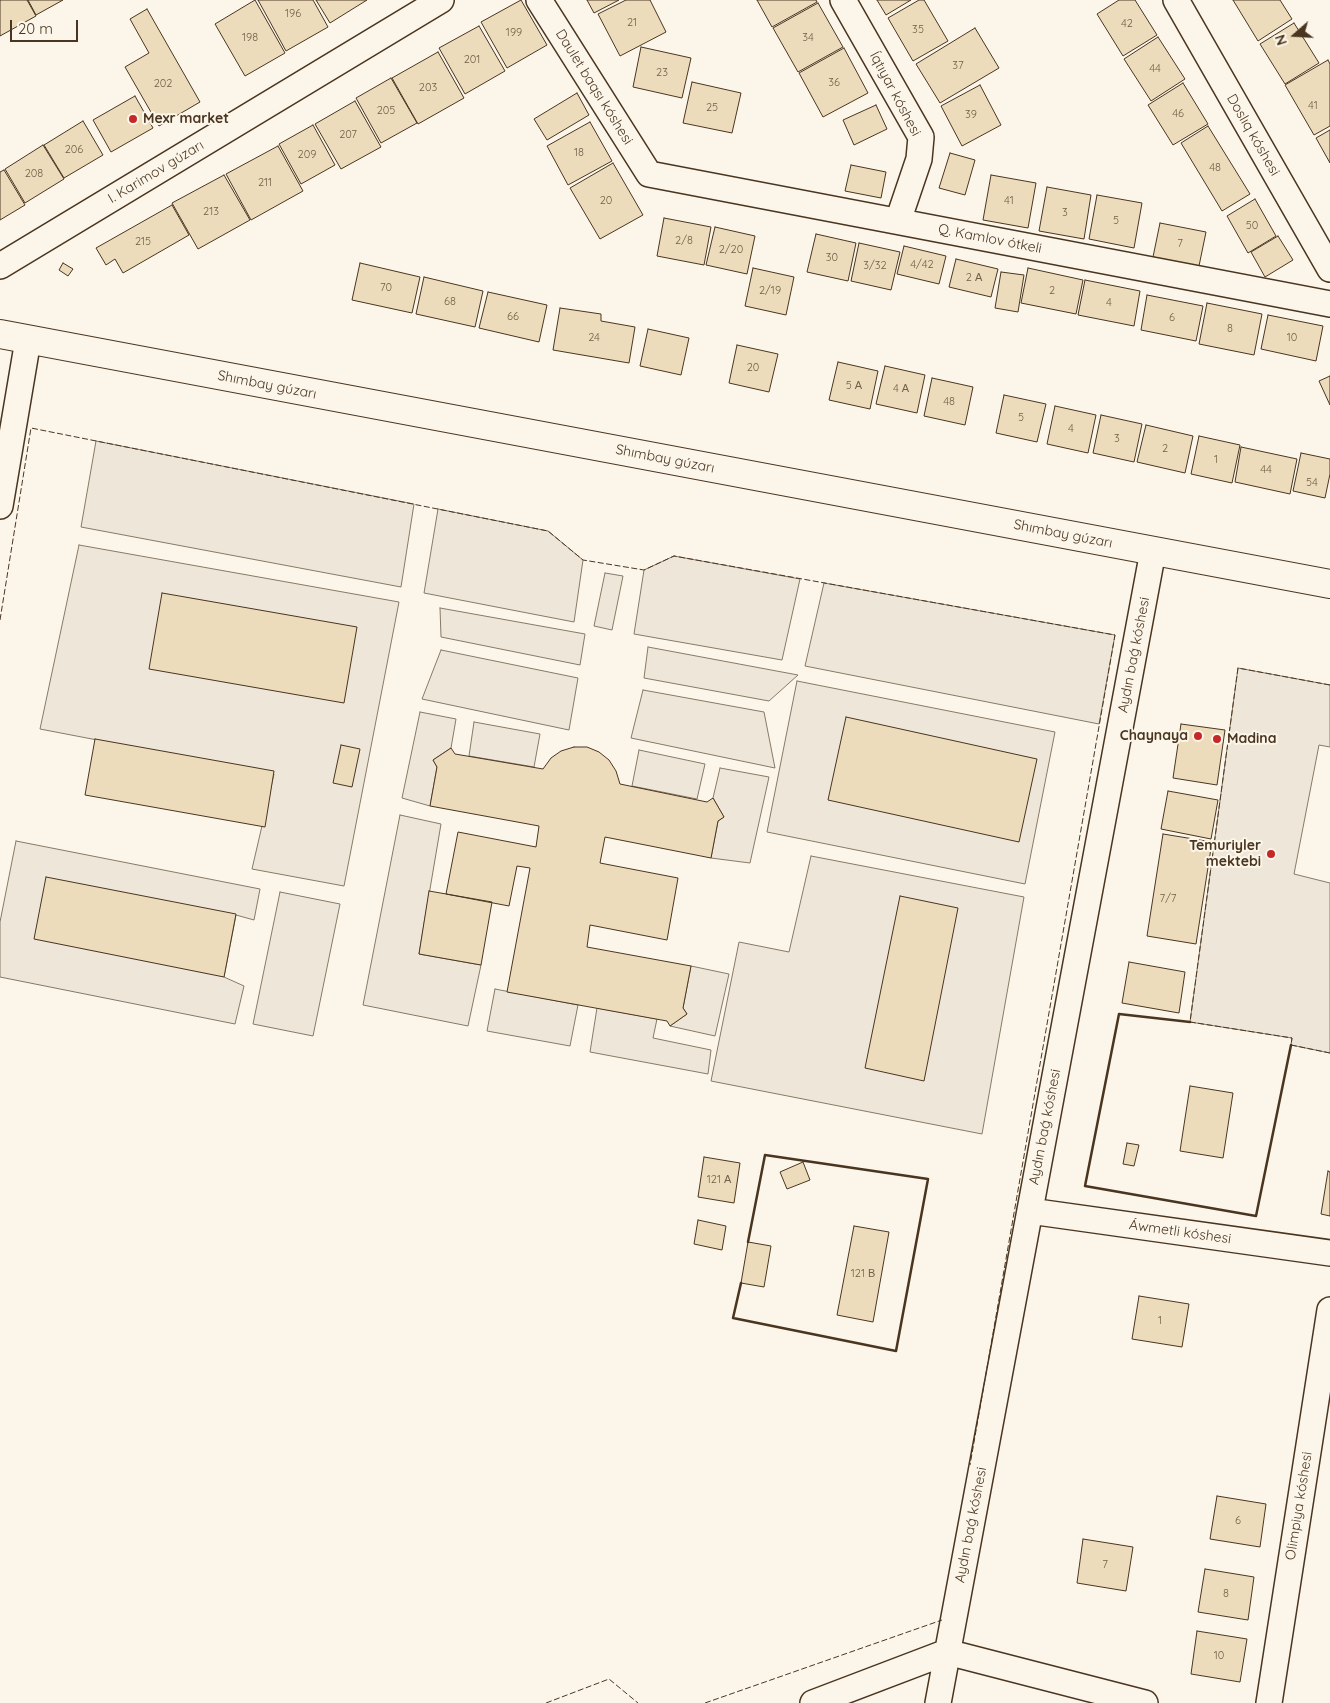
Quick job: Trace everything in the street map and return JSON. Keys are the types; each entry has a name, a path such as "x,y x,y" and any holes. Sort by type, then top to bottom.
{"main road":[{"name":"Shımbay gúzarı","path":"0,334 1330,584"}],"street":[{"name":"I. Karimov gúzarı","path":"0,266 441,0"},
{"name":"Daulet baqsı kóshesi","path":"539,0 650,174"},
{"name":"Íqtıyar kóshesi","path":"843,0 921,136 920,159 898,221"},
{"name":"Doslıq kóshesi","path":"1176,0 1330,269"},
{"name":"Q. Kamlov ótkeli","path":"650,174 1330,304"},
{"path":"0,506 28,340"},
{"name":"Aydın baǵ kóshesi","path":"938,1703 1153,551"},
{"name":"Áwmetli kóshesi","path":"1030,1211 1330,1253"},
{"name":"Olimpiya kóshesi","path":"1269,1703 1330,1310"},
{"path":"813,1703 947,1652 1145,1703"}],"shaded area":[{"path":"96,441 414,504 401,587 81,527"},
{"path":"438,509 548,531 583,560 574,622 424,593"},
{"path":"79,545 399,602 344,886 252,869 274,774 40,729"},
{"path":"674,556 800,579 782,660 634,634 644,570"},
{"path":"605,573 623,576 612,630 594,626"},
{"path":"824,583 1115,635 1099,724 805,666"},
{"path":"440,608 585,634 580,665 441,637"},
{"path":"648,647 798,675 769,701 644,678"},
{"path":"441,650 578,678 569,730 422,699"},
{"name":"Temuriyler mektebi","path":"1238,668 1330,685 1330,747 1319,745 1294,874 1330,883 1330,1053 1291,1045 1292,1038 1190,1022"},
{"path":"797,681 1055,732 1025,884 767,832"},
{"path":"643,690 764,712 775,768 631,738"},
{"path":"420,712 456,719 451,748 433,760 437,767 430,806 402,798"},
{"path":"474,722 540,734 534,767 469,756"},
{"path":"639,750 705,764 697,799 632,786"},
{"path":"720,768 769,777 750,863 711,858 718,821 724,817 713,798"},
{"path":"400,815 441,824 419,954 481,965 468,1026 363,1005"},
{"path":"16,841 260,889 254,920 236,915 224,977 244,986 235,1024 0,977 0,922"},
{"path":"811,856 1024,897 982,1134 711,1081 739,942 789,952"},
{"path":"280,892 340,904 313,1036 253,1024"},
{"path":"691,966 729,974 715,1036 670,1026 687,1014 683,1008"},
{"path":"495,989 578,1005 570,1046 487,1031"},
{"path":"597,1008 657,1019 653,1038 711,1050 708,1074 590,1052"}],"building":[{"path":"0,0 27,0 36,16 0,36"},
{"path":"28,0 63,0 36,15"},
{"path":"255,0 285,53 245,76 215,24"},
{"path":"258,0 313,0 328,27 286,51"},
{"path":"316,0 367,0 330,23"},
{"path":"521,0 547,45 507,68 481,22"},
{"path":"587,0 619,0 594,13"},
{"path":"626,0 650,0 666,32 620,56 598,14"},
{"path":"757,0 816,0 817,2 772,27"},
{"path":"877,0 911,0 886,15"},
{"path":"919,0 924,0 948,41 913,61 888,18"},
{"path":"1119,0 1135,0 1157,35 1123,56 1097,14"},
{"path":"1233,0 1280,0 1292,19 1258,41"},
{"path":"818,3 843,47 798,72 773,28"},
{"path":"147,9 200,102 159,126 125,67 149,53 130,19"},
{"path":"1294,23 1319,63 1285,84 1260,44"},
{"path":"479,26 505,71 465,94 439,48"},
{"path":"975,28 999,68 940,103 916,64"},
{"path":"1158,37 1185,79 1151,101 1124,59"},
{"path":"641,47 691,58 682,98 633,87"},
{"path":"844,48 868,93 823,117 799,73"},
{"path":"438,52 464,98 418,124 392,78"},
{"path":"1328,60 1330,64 1330,126 1314,135 1285,85"},
{"path":"391,78 417,123 381,143 356,98"},
{"path":"692,82 741,93 732,133 683,123"},
{"path":"1183,83 1208,124 1173,145 1148,105"},
{"path":"980,85 1001,125 962,146 941,106"},
{"path":"577,93 589,115 547,140 534,119"},
{"path":"135,96 153,128 111,152 93,120"},
{"path":"355,101 381,147 341,169 315,124"},
{"path":"876,105 887,129 854,145 843,120"},
{"path":"83,121 103,155 64,178 44,145"},
{"path":"590,122 612,161 568,185 547,146"},
{"path":"313,125 335,165 301,184 279,144"},
{"path":"1208,126 1250,194 1222,211 1181,143"},
{"path":"1330,130 1330,163 1316,138"},
{"path":"43,145 64,179 25,203 5,169"},
{"path":"278,146 303,191 251,220 226,174"},
{"path":"950,153 975,160 965,195 939,188"},
{"path":"613,163 643,215 600,239 570,188"},
{"path":"851,165 886,172 881,198 845,191"},
{"path":"4,170 25,205 0,220 0,172"},
{"path":"224,175 250,220 198,249 172,203"},
{"path":"991,175 1036,183 1028,228 983,220"},
{"path":"1047,187 1091,195 1084,239 1039,231"},
{"path":"1097,195 1142,203 1134,248 1089,239"},
{"path":"1255,199 1276,236 1248,253 1227,216"},
{"path":"172,205 189,235 123,273 115,259 106,265 96,248"},
{"path":"664,218 711,227 704,265 657,256"},
{"path":"1160,223 1206,232 1199,266 1153,257"},
{"path":"715,227 755,236 747,274 706,265"},
{"path":"816,234 856,243 848,281 807,272"},
{"path":"1278,236 1293,260 1265,277 1251,252"},
{"path":"859,243 900,252 891,290 851,281"},
{"path":"904,246 946,256 939,284 897,274"},
{"path":"956,259 998,269 991,297 949,287"},
{"path":"63,263 73,269 68,276 59,270"},
{"path":"360,263 420,277 412,313 352,300"},
{"path":"753,268 794,277 786,315 745,306"},
{"path":"1028,268 1083,280 1076,314 1021,303"},
{"path":"1001,272 1024,275 1018,312 995,308"},
{"path":"424,277 483,291 475,327 416,314"},
{"path":"1085,280 1140,291 1134,326 1078,315"},
{"path":"488,292 547,305 539,342 479,328"},
{"path":"1147,295 1203,306 1196,341 1141,330"},
{"path":"1207,303 1262,314 1254,355 1199,344"},
{"path":"560,308 601,314 601,321 635,327 629,363 553,350"},
{"path":"1268,315 1323,326 1316,361 1261,349"},
{"path":"648,329 689,338 681,375 640,366"},
{"path":"737,345 778,354 769,392 729,383"},
{"path":"838,362 878,371 870,409 829,400"},
{"path":"885,366 925,375 917,413 876,404"},
{"path":"1330,376 1330,405 1319,381"},
{"path":"932,378 973,387 965,425 924,416"},
{"path":"1004,395 1046,404 1037,442 996,433"},
{"path":"1055,406 1096,415 1088,453 1047,444"},
{"path":"1101,415 1142,424 1134,462 1093,453"},
{"path":"1146,425 1193,436 1185,473 1137,462"},
{"path":"1199,436 1240,445 1232,483 1191,474"},
{"path":"1241,447 1297,459 1290,494 1235,482"},
{"path":"1301,453 1330,459 1330,474 1325,498 1293,491"},
{"path":"162,593 357,627 344,703 149,669"},
{"path":"846,717 1037,759 1019,842 828,800"},
{"path":"1181,724 1225,730 1217,785 1173,778"},
{"path":"95,739 274,771 265,827 85,795"},
{"path":"341,745 360,749 352,787 333,783"},
{"path":"574,747 587,747 599,752 609,760 616,771 620,784 707,802 713,798 724,817 718,821 711,858 605,837 600,863 678,878 667,940 590,925 587,947 691,966 683,1008 687,1014 670,1026 667,1021 507,992 530,868 517,866 509,906 446,894 458,832 536,847 539,826 430,806 437,767 433,760 451,748 455,754 543,769 551,758 561,751"},
{"path":"1168,791 1218,800 1211,839 1161,829"},
{"path":"1163,834 1212,842 1196,944 1147,936"},
{"path":"46,877 236,914 224,977 34,939"},
{"path":"429,891 492,902 481,965 419,954"},
{"path":"900,896 958,908 924,1081 865,1068"},
{"path":"1129,962 1185,972 1179,1013 1122,1003"},
{"path":"1190,1086 1233,1093 1223,1158 1180,1151"},
{"path":"1127,1143 1139,1145 1134,1166 1123,1164"},
{"path":"704,1157 740,1163 734,1203 698,1197"},
{"path":"803,1162 810,1180 787,1189 780,1172"},
{"path":"1328,1171 1330,1172 1330,1216 1321,1214"},
{"path":"698,1220 726,1226 722,1250 694,1244"},
{"path":"854,1226 889,1232 873,1322 837,1315"},
{"path":"748,1242 771,1246 764,1287 741,1283"},
{"path":"1139,1296 1189,1304 1182,1347 1132,1339"},
{"path":"1217,1496 1266,1504 1260,1547 1210,1539"},
{"path":"1083,1539 1133,1547 1126,1591 1077,1583"},
{"path":"1205,1569 1254,1577 1248,1620 1198,1612"},
{"path":"1197,1631 1247,1639 1240,1682 1191,1674"}],"fence":[{"path":"0,620 31,428 548,531 583,560 644,570 674,556 1115,635 970,1465"},
{"path":"1330,685 1238,668 1190,1022 1292,1038 1291,1045 1330,1053"},
{"path":"705,1703 942,1620"},
{"path":"546,1703 609,1679 638,1703"}],"wall":[{"path":"1190,1022 1119,1014 1085,1186 1256,1216 1291,1045"},
{"path":"741,1283 733,1318 896,1351 928,1179 765,1155 748,1242"}],"place":[{"name":"Mexr market","path":"133,119"},
{"name":"Chaynaya","path":"1198,736"},
{"name":"Madina","path":"1217,739"},
{"name":"Temuriyler mektebi","path":"1271,854"}]}
